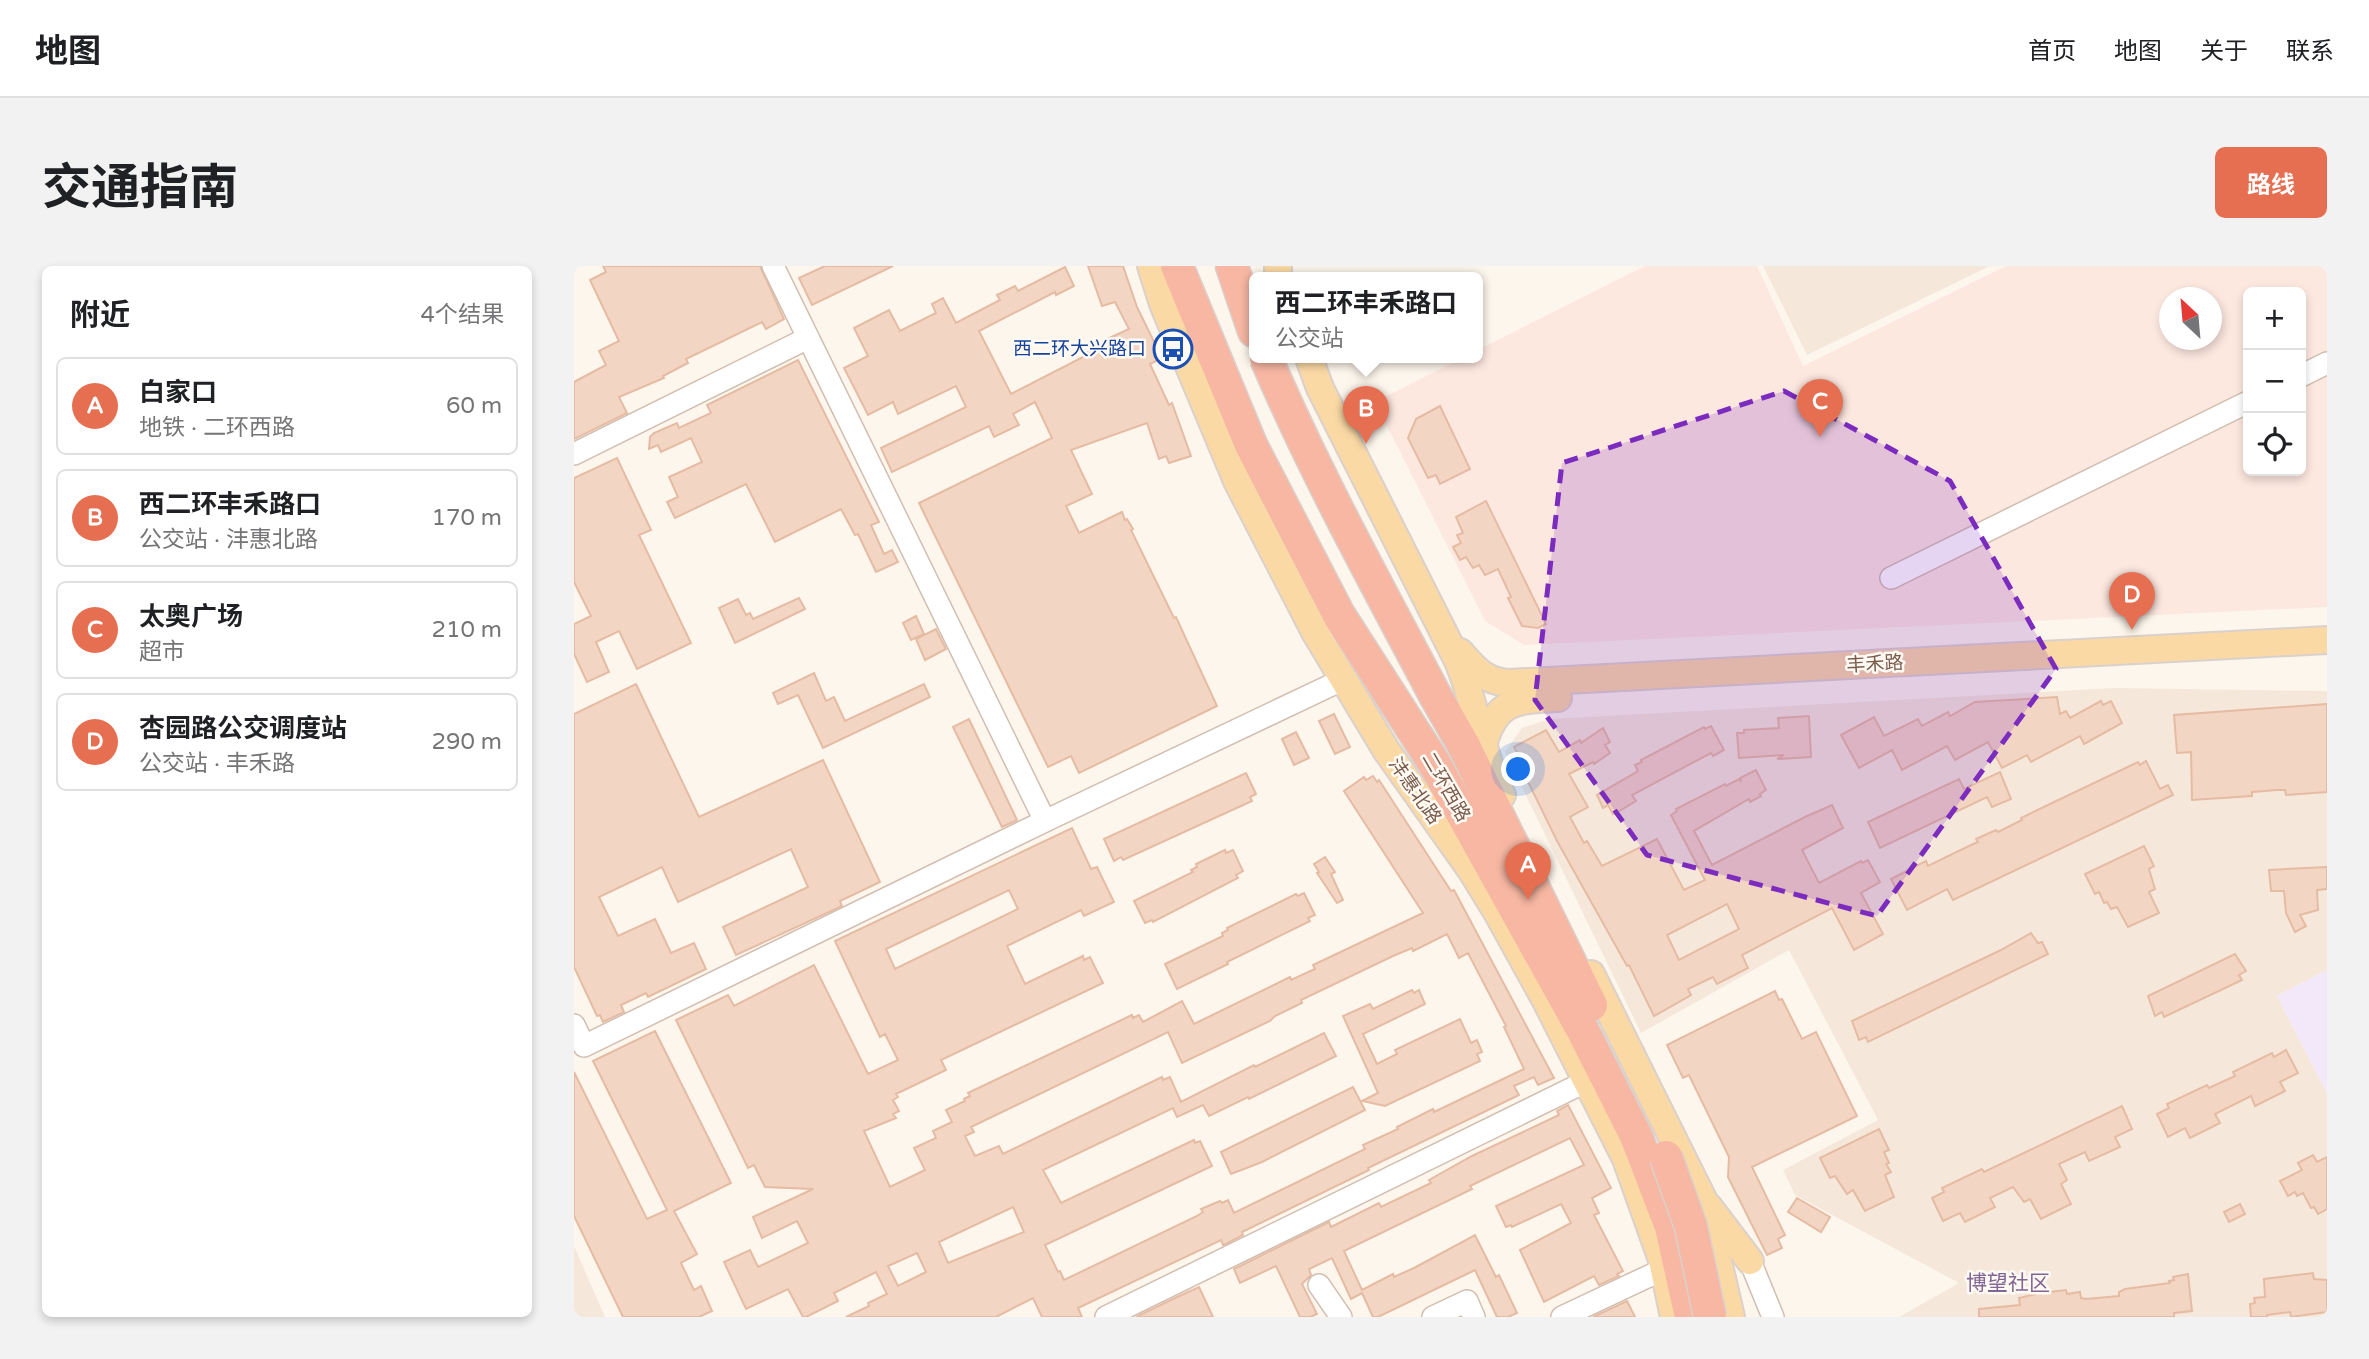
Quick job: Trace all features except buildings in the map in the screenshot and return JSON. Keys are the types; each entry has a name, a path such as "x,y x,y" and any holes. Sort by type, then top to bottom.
{"highway":[{"name":"二环西路","path":"1177,266 1251,445 1339,615 1434,764 1583,1031 1636,1136 1671,1227 1691,1317"},
{"path":"1232,266 1249,316"},
{"name":"二环西路","path":"1268,363 1292,420 1340,516 1436,697 1474,744 1666,1157 1691,1227 1710,1317"},
{"path":"1474,744 1494,778"},
{"path":"1496,874 1546,1001"}],"main road":[{"name":"沣惠北路","path":"1150,266 1163,304 1237,481 1315,632 1386,750 1471,870 1546,1001 1626,1158 1664,1269 1674,1317"},
{"path":"1310,363 1468,685 1474,744"},
{"name":"丰禾路","path":"1444,633 1479,674 1495,682 1508,683 2327,640"},
{"name":"丰禾路","path":"1474,744 1496,714 1508,705 1526,699 2327,653"},
{"path":"1494,778 1704,1201 1750,1261"},
{"path":"1704,1201 1731,1317"},
{"path":"1722,1278 1725,1262 1731,1256 1738,1255 1750,1261"}],"street":[{"path":"773,266 1045,821"},
{"path":"574,454 808,338"},
{"path":"2306,374 2327,363"},
{"path":"1891,578 2243,404"},
{"path":"574,1025 584,1045 1045,821 1344,680"},
{"path":"1106,1317 1587,1082"},
{"path":"1750,1261 1773,1317"},
{"path":"1562,1317 1664,1269"},
{"path":"1319,1285 1341,1317"},
{"path":"1433,1317 1467,1301 1474,1317"}],"highlighted area":[{"path":"1784,391 1950,481 2056,669 1877,916 1647,855 1535,700 1562,463"}],"shaded area":[{"path":"1645,266 1757,266 1803,366 2006,266 2327,266 2327,607 1524,645 1485,621 1375,402 1452,363 1483,363 1483,347"},
{"path":"1763,266 1990,266 1807,355"},
{"path":"2115,688 2327,691 2327,970 2277,996 2327,1093 2327,1317 1899,1317 1959,1283 1795,1195 1783,1170 1878,1120 1789,950 1641,1033 1505,752 1522,728 1550,719"},
{"path":"2327,970 2327,1093 2277,996"},
{"path":"574,1246 605,1317 574,1317"}],"place":[{"name":"西二环大兴路口","path":"1173,349"},
{"name":"太奥广场","path":"1820,437"},
{"name":"西二环丰禾路口","path":"1366,444"},
{"name":"杏园路公交调度站","path":"2132,630"},
{"name":"白家口","path":"1528,900"}],"district":[{"name":"博望社区","path":"2008,1283"}]}
